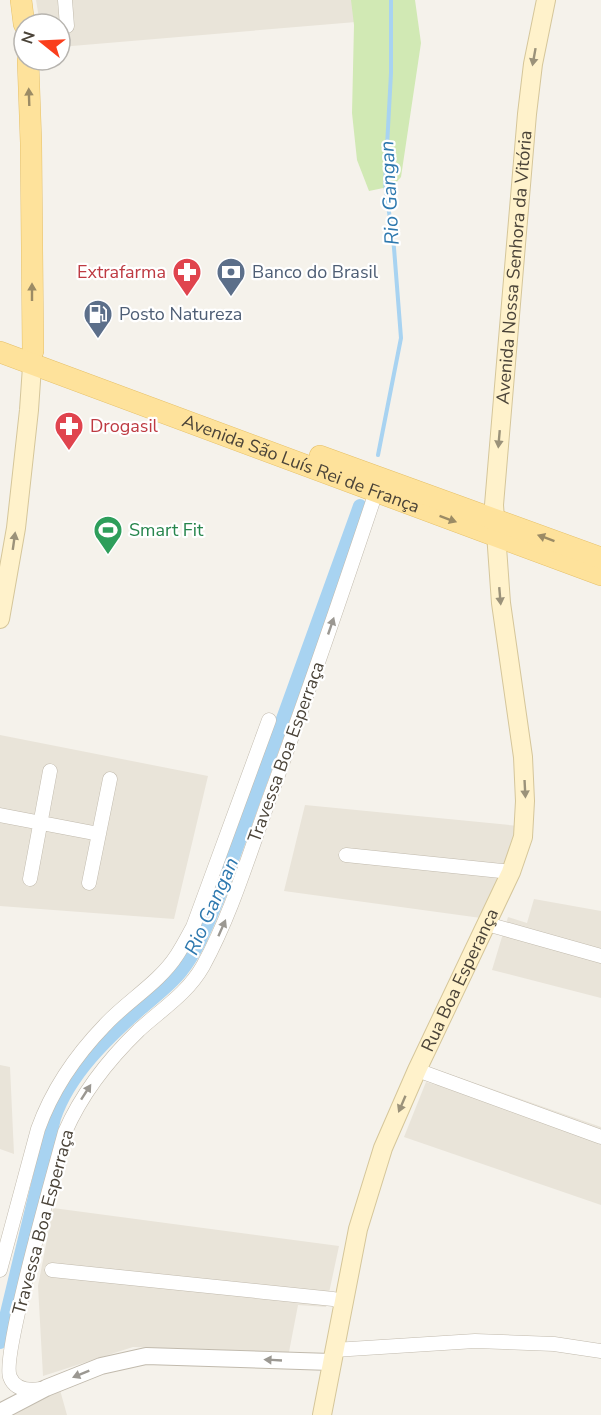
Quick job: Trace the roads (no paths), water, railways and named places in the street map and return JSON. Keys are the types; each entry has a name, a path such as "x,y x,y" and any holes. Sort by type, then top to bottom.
{"main road":[{"name":"Avenida Nossa Senhora da Vitória","path":"495,529 494,505 527,114 533,64 546,0"},
{"path":"0,619 16,528 33,357 31,143 28,72"},
{"name":"Avenida São Luís Rei de França","path":"0,339 33,357 376,492 495,529 601,558"},
{"name":"Avenida São Luís Rei de França","path":"0,352 33,357 495,529 601,575"},
{"name":"Rua Boa Esperança","path":"322,1415 358,1229 383,1148 417,1070 511,872 523,837 525,801 523,757 501,603 495,529"}],"street":[{"name":"Travessa Boa Esperraça","path":"46,1388 26,1390 17,1387 10,1379 7,1370 18,1315 65,1132 75,1110 92,1083 141,1029 179,998 192,982 214,945 274,786 376,492"},
{"path":"0,1270 34,1140 46,1106 76,1059 105,1025 149,985 176,956 193,927 269,720"},
{"path":"30,879 50,771"},
{"path":"89,883 110,779"},
{"path":"0,815 99,834"},
{"path":"346,855 511,872"},
{"path":"487,924 601,956"},
{"path":"417,1070 601,1137"},
{"path":"52,1270 333,1299 343,1302"},
{"path":"0,1412 46,1388 101,1366 146,1356 332,1356 475,1341 554,1344 601,1351"}],"waterway":[{"name":"Rio Gangan","path":"378,455 401,338 394,248 385,183 391,73 391,0"},
{"name":"Rio Gangan","path":"0,1342 54,1118 69,1086 90,1058 177,976 198,943 220,893 360,506"}],"place":[{"name":"Extrafarma","path":"187,298"},
{"name":"Banco do Brasil","path":"231,298"},
{"name":"Posto Natureza","path":"98,340"},
{"name":"Drogasil","path":"69,452"},
{"name":"Smart Fit","path":"108,556"}]}
